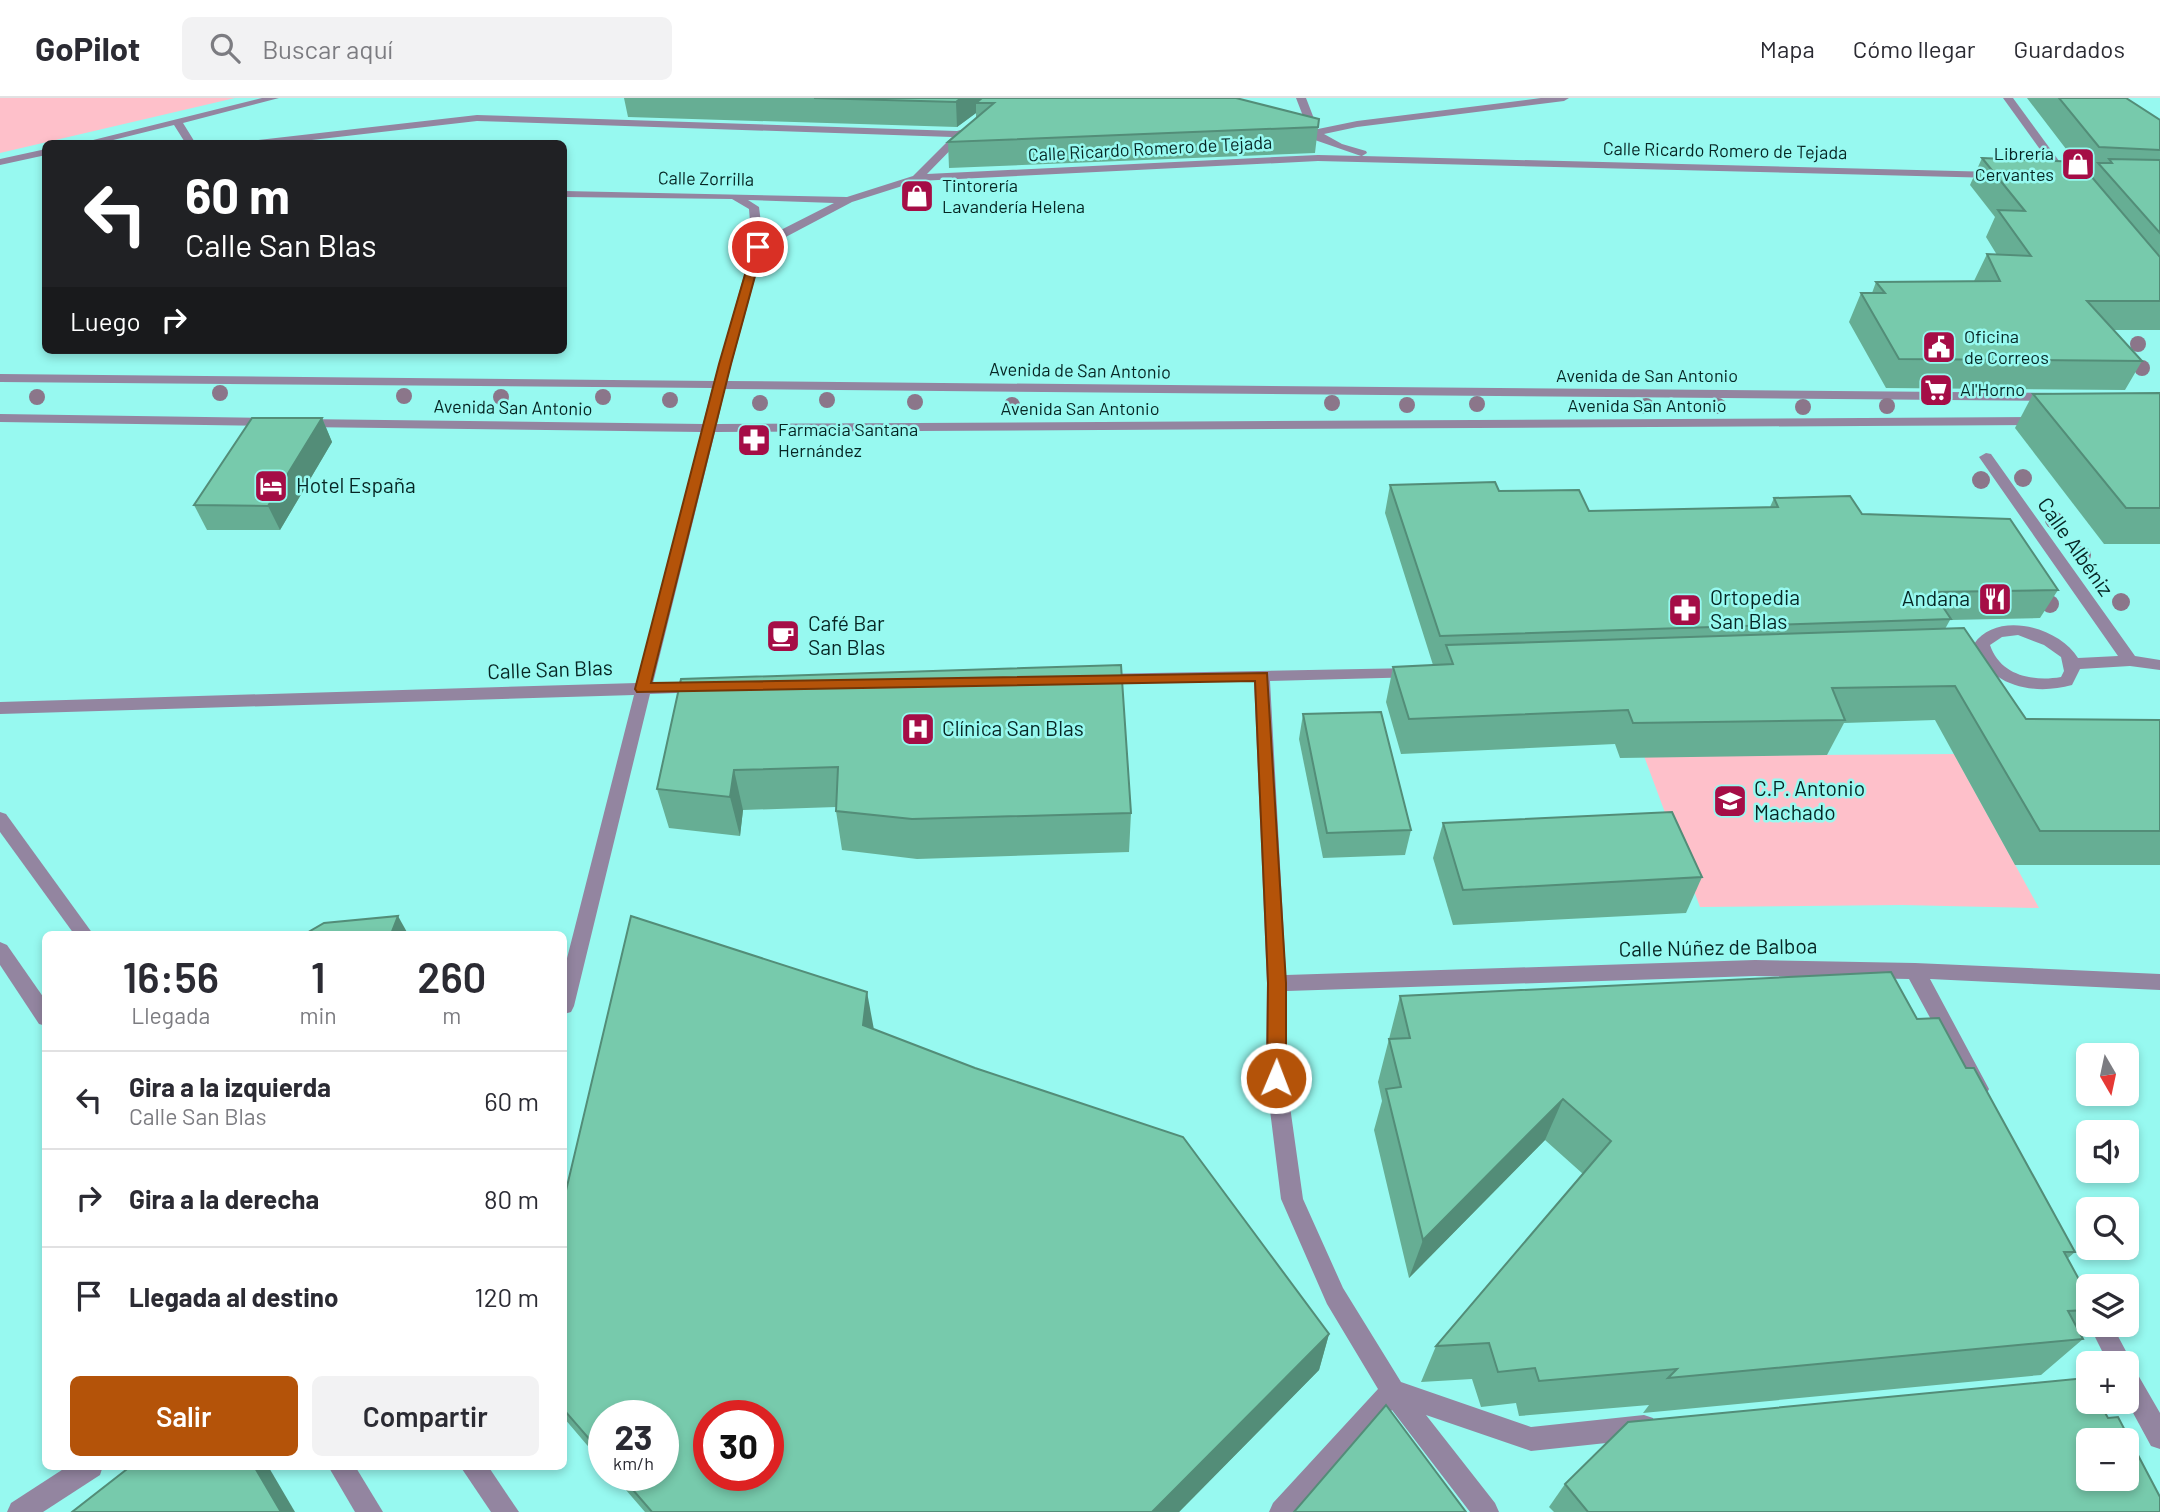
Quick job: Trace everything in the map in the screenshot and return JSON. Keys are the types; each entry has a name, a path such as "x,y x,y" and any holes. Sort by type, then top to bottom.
{"street":[{"path":"99,140 274,98"},
{"path":"1301,98 1316,132 1318,158"},
{"path":"1303,129 1316,132 1357,124 1564,98"},
{"path":"2008,98 2072,181 2046,177"},
{"path":"281,140 477,118 959,134"},
{"path":"758,247 848,200 917,178 977,119"},
{"path":"177,121 189,140"},
{"name":"Calle Ricardo Romero de Tejada","path":"1316,132 1338,146 1384,160"},
{"path":"0,162 42,153"},
{"name":"Calle Ricardo Romero de Tejada","path":"917,178 1318,158 2008,176"},
{"name":"Calle Zorrilla","path":"567,194 848,200"},
{"path":"567,994 720,384 758,247 754,206 733,196"},
{"name":"Avenida de San Antonio","path":"0,378 2074,397"},
{"path":"1942,396 1970,435"},
{"name":"Avenida San Antonio","path":"0,418 710,428 2053,421"},
{"name":"Calle Albéniz","path":"1986,457 2130,661"},
{"path":"2019,630 2056,644 2073,664 2072,674 2066,681 2037,685 2004,674 1977,654 1989,635 2019,630"},
{"path":"2073,664 2130,661 2160,665"},
{"path":"1087,680 1435,673"},
{"path":"1262,676 1277,983 1276,1078 1292,1199 1335,1296 1365,1341 1393,1391 1486,1512"},
{"name":"Calle San Blas","path":"0,708 718,687"},
{"path":"0,819 82,931"},
{"path":"0,950 42,1012"},
{"name":"Calle Núñez de Balboa","path":"1277,983 1755,968 1915,971 2160,982"},
{"path":"1915,971 1988,1105"},
{"path":"1393,1391 1531,1439 1663,1426"},
{"path":"1282,1512 1393,1391"},
{"path":"2139,1400 2160,1437"},
{"path":"20,1512 85,1470"},
{"path":"343,1470 370,1512"},
{"path":"475,1470 506,1512"}],"shaded area":[{"path":"0,98 235,98 56,140 42,140 42,143 0,153"},
{"path":"1954,754 2039,908 1902,905 1700,907 1644,756"}],"building":[{"path":"814,98 961,98 956,102"},
{"path":"982,98 1236,98 1319,119 1318,127 948,142 994,103 976,103"},
{"path":"2059,98 2126,98 2160,120 2160,150 2099,147"},
{"path":"1982,158 2079,162 2160,257 2160,301 2087,301 2142,361 1899,359 1861,293 1885,293 1876,282 2000,281 1987,254 2031,256 1998,210 2025,211"},
{"path":"2109,159 2160,160 2160,233 2098,163 2112,163"},
{"path":"2160,393 2160,508 2126,508 2033,394"},
{"path":"252,418 322,418 268,506 194,505"},
{"path":"1495,482 1499,491 1579,490 1589,511 1778,507 1774,498 1850,496 1862,514 2010,519 2058,590 1933,592 1951,619 1440,636 1390,485"},
{"path":"1964,628 2026,719 2160,720 2160,831 2040,831 1955,686 1832,688 1845,720 1633,723 1628,710 1409,719 1393,667 1453,664 1446,645"},
{"path":"1121,665 1131,813 912,819 836,811 838,767 734,770 730,797 657,789 681,679"},
{"path":"1381,712 1411,830 1327,833 1303,714"},
{"path":"1672,812 1702,877 1463,890 1443,823"},
{"path":"398,916 392,931 310,931 324,923"},
{"path":"631,916 867,992 863,1025 975,1068 1183,1137 1329,1334 1152,1512 652,1512 634,1491 679,1491 679,1400 588,1400 588,1438 567,1413 567,1186"},
{"path":"1891,972 1917,1019 1939,1018 1966,1068 1974,1068 2075,1252 2064,1252 2076,1274 2076,1311 2068,1311 2076,1326 2076,1337 2083,1339 1668,1378 1677,1369 1539,1381 1535,1368 1498,1372 1489,1343 1436,1346 1611,1141 1563,1099 1423,1240 1386,1089 1401,1087 1389,1039 1410,1038 1400,996"},
{"path":"2076,1379 2076,1414 2106,1414 2108,1418 2118,1417 2124,1428 2076,1428 2076,1491 2139,1491 2139,1457 2160,1497 2160,1512 1588,1512 1565,1484 1628,1422"},
{"path":"1386,1405 1466,1512 1294,1512"},
{"path":"126,1470 256,1470 281,1512 72,1512"}],"place":[{"name":"Librería Cervantes","path":"2078,164"},
{"name":"Tintorería Lavandería Helena","path":"917,196"},
{"name":"Oficina de Correos","path":"1939,347"},
{"name":"Al'Horno","path":"1936,390"},
{"name":"Farmacia Santana Hernández","path":"754,440"},
{"name":"Hotel España","path":"271,486"},
{"name":"Andana","path":"1995,599"},
{"name":"Ortopedia San Blas","path":"1685,610"},
{"name":"Café Bar San Blas","path":"783,636"},
{"name":"Clínica San Blas","path":"918,729"},
{"name":"C.P. Antonio Machado","path":"1730,801"}],"route":[{"path":"758,247 725,364 642,689 1262,676 1277,983 1276,1078"}]}
